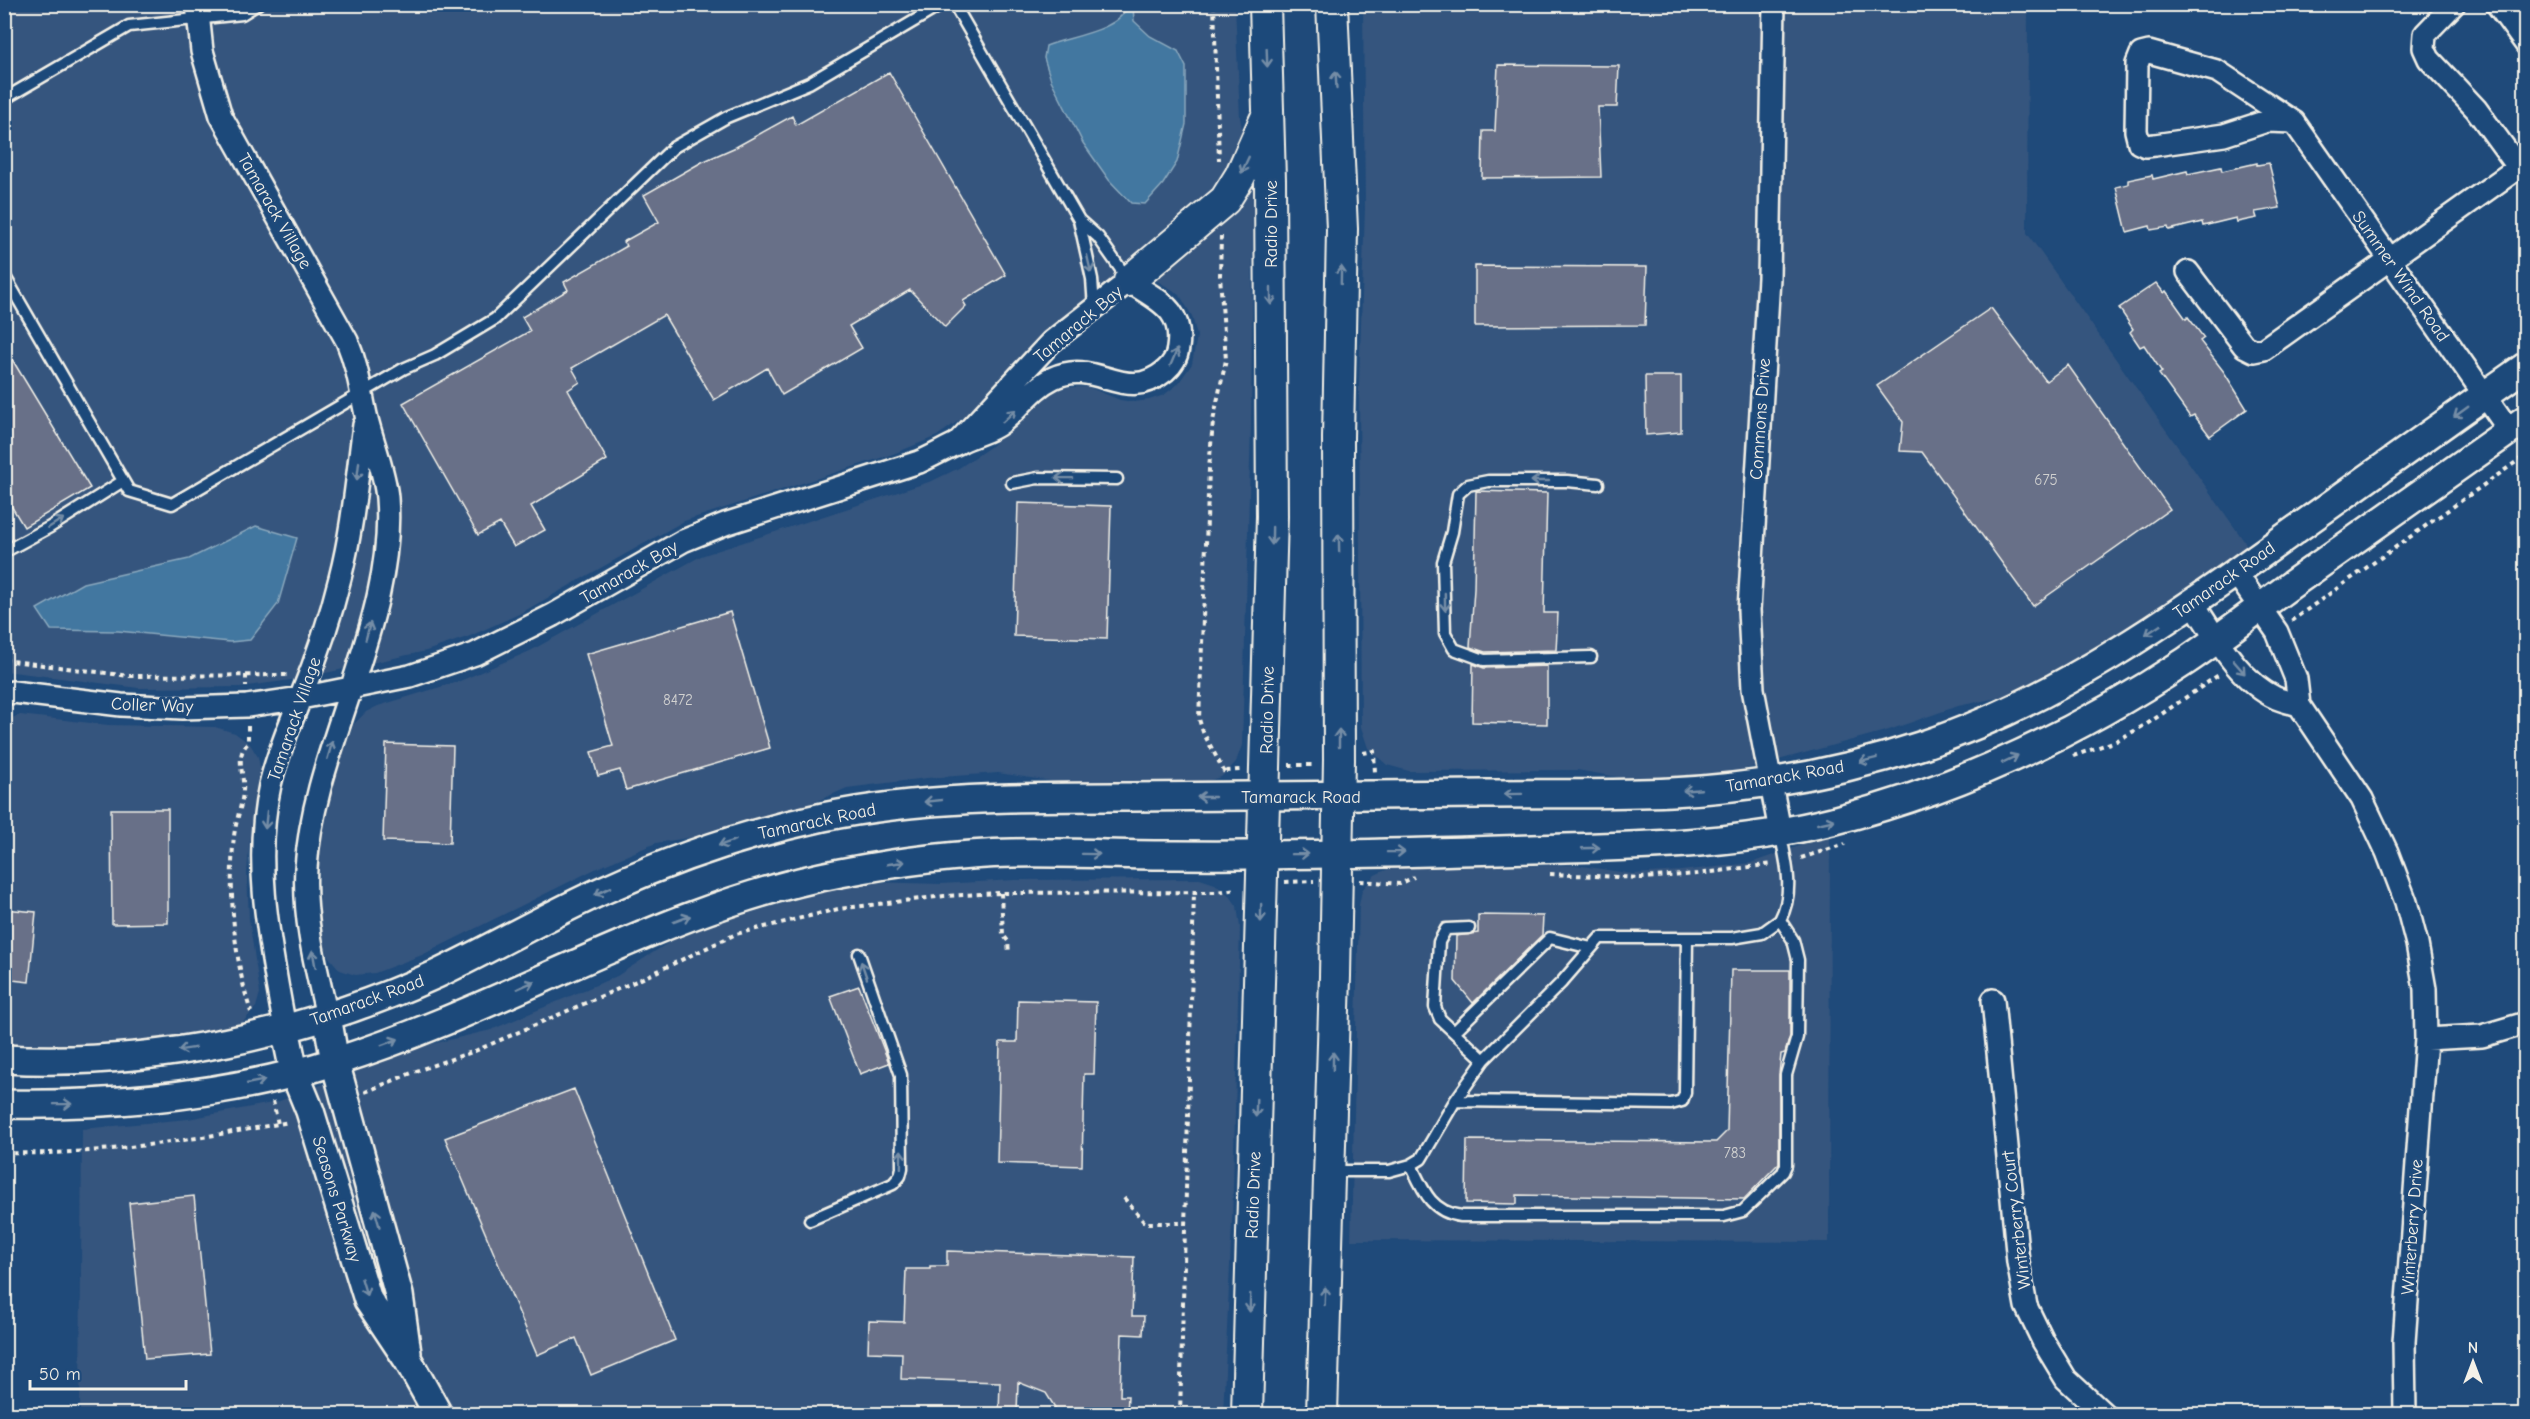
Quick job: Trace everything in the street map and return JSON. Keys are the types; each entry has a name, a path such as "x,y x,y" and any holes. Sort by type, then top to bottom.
{"main road":[{"name":"Radio Drive","path":"1246,1414 1272,516 1269,112 1265,4"},
{"path":"1322,1414 1339,760 1338,438 1342,230 1332,4"},
{"path":"1129,281 1224,200 1244,168 1269,112"}],"street":[{"name":"Commons Drive","path":"1773,4 1769,278 1749,610 1753,689 1780,831"},
{"path":"2188,272 2244,346 2254,351 2264,349 2522,165 2476,109 2429,60 2424,48 2425,34 2454,4"},
{"path":"2497,4 2526,44"},
{"name":"Tamarack Village","path":"197,11 202,51 221,116 333,313 354,360 387,497 387,535 381,583 352,688 330,749 312,821 306,869 308,923 327,1016"},
{"path":"2159,53 2217,71 2294,122 2267,121 2224,135 2146,146 2139,143 2136,131 2137,64 2141,54 2159,53"},
{"name":"Summer Wind Road","path":"2294,122 2389,260 2486,394 2517,424"},
{"name":"Tamarack Bay","path":"301,698 410,676 475,654 554,615 683,541 725,524 919,462 1000,424 1036,389 1053,378 1070,372 1091,372 1122,384 1138,385 1155,380 1172,366 1178,350 1179,329 1168,307 1129,281 1052,342 957,443"},
{"name":"Tamarack Road","path":"4,1059 82,1060 153,1054 212,1045 327,1016 432,976 562,910 657,868 747,836 825,817 939,801 1006,797 1265,797 1673,792 1771,781 1829,770 1924,745 2014,708 2125,648 2236,573 2526,366"},
{"name":"Tamarack Village","path":"285,1028 266,919 263,844 270,785 340,579 350,535 364,403"},
{"path":"4,1104 82,1104 154,1098 223,1088 335,1062 445,1021 670,923 799,882 895,863 1011,853 1263,854 1337,867 1683,844 1780,831 1842,818 1941,788 1988,770 2104,711 2217,639 2517,424"},
{"name":"Winterberry Drive","path":"2236,573 2277,632 2289,659 2299,705 2362,799 2387,852 2406,902 2417,944 2425,989 2426,1039 2404,1342 2405,1414"},
{"path":"2193,603 2217,639 2254,684 2276,698 2299,705"},
{"name":"Coller Way","path":"4,694 13,692 121,705 182,708 247,706 301,698"},
{"name":"Winterberry Court","path":"1993,1000 2018,1262 2026,1306 2043,1341 2066,1379 2104,1414"},
{"name":"Seasons Parkway","path":"327,1016 335,1062 399,1295 408,1360"},
{"path":"2426,1039 2482,1036 2526,1023"},
{"name":"Seasons Parkway","path":"285,1028 294,1072 310,1111 368,1300 408,1360 438,1414"}],"lane":[{"path":"4,99 129,26 197,11 242,14 258,4"},
{"path":"4,275 129,491 172,504 364,403 403,369 435,355 495,319 674,147 727,117 809,83 943,4"},
{"path":"954,4 1079,220 1092,279 1094,308"},
{"path":"1079,220 1098,237 1129,281"},
{"path":"1012,483 1038,478 1117,479"},
{"path":"4,552 50,527 123,481"},
{"path":"1591,657 1484,660 1454,649 1445,633 1443,562 1452,532 1458,494 1468,485 1488,481 1567,481 1598,484"},
{"path":"1329,1171 1389,1171 1411,1165 1420,1159 1455,1101 1484,1060 1561,983 1600,938 1732,938 1762,933 1780,920 1785,910 1789,889 1780,831"},
{"path":"1411,1165 1431,1203 1452,1215 1724,1216 1743,1211 1783,1173 1786,1164 1786,1075 1797,1041 1798,960 1793,940 1780,920"},
{"path":"1469,928 1446,929 1439,942 1435,1007 1440,1019 1484,1060"},
{"path":"1454,1032 1550,938 1591,948"},
{"path":"1455,1101 1671,1104 1682,1101 1685,1093 1688,938"},
{"path":"810,1220 893,1184 900,1176 902,1083 859,954"}],"path":[{"path":"1214,4 1219,168"},
{"path":"1221,233 1220,276 1226,360 1213,421 1209,469 1199,718 1203,732 1226,771 1312,765 1374,750"},
{"path":"4,660 129,676 286,675"},
{"path":"248,743 243,748 240,757 243,791 234,837 232,890 237,950 246,1000 251,1010"},
{"path":"367,1091 419,1070 476,1051 641,979 736,934 838,909 944,896 1001,893 1217,892 1292,881 1337,867 1375,882"},
{"path":"1180,1414 1194,892"},
{"path":"1001,893 1003,935 1008,941 1009,954"},
{"path":"4,1153 67,1153 139,1146 292,1121"},
{"path":"1124,1197 1145,1222 1185,1223"}],"shaded area":[{"path":"4,5 1235,5 1240,118 1253,181 1251,425 1242,745 1236,762 1221,777 1198,784 1071,784 998,773 927,778 847,788 792,812 718,833 656,843 595,869 422,955 375,973 355,975 340,970 328,956 320,933 319,852 325,813 346,743 354,724 366,712 378,706 460,681 530,651 701,556 932,481 959,468 990,447 1040,400 1056,390 1068,387 1088,387 1120,400 1134,402 1164,395 1178,384 1192,364 1197,336 1192,316 1181,297 1173,290 1157,281 1128,271 978,407 937,436 893,454 684,521 519,614 470,636 426,651 298,679 240,687 139,688 5,671"},
{"path":"1128,5 1133,5 1134,21 1150,36 1178,51 1186,67 1186,124 1177,162 1163,184 1145,204 1131,203 1109,180 1083,143 1051,80 1044,58 1046,46 1104,27 1123,14"},
{"path":"1363,5 2028,5 2027,233 2249,548 2108,644 2012,695 1958,706 1889,730 1723,775 1635,780 1577,770 1409,771 1387,765 1368,748 1361,727 1359,384 1365,208"},
{"path":"256,526 297,538 278,604 250,640 230,642 118,631 51,630 37,609 83,583 189,559"},
{"path":"20,715 108,725 215,727 235,733 250,744 258,757 261,772 251,824 247,873 249,919 260,993 256,1007 243,1022 229,1027 143,1040 83,1045 5,1045 4,721"},
{"path":"1830,835 1829,1242 1351,1240 1359,905 1362,890 1375,875 1392,867 1576,865 1633,874 1681,871 1751,863"},
{"path":"1200,879 1215,884 1230,896 1237,906 1240,927 1232,1222 1223,1414 80,1414 82,1129 188,1119 277,1102 423,1046 491,1030 617,976 674,939 738,916 819,893 872,882 940,884 1015,880"}],"building":[{"path":"1498,65 1619,66 1617,107 1598,107 1601,177 1482,178 1483,131 1495,131"},
{"path":"889,72 1006,275 963,301 966,306 945,327 910,290 849,326 862,348 782,395 767,368 714,400 664,315 572,368 580,382 568,390 607,460 531,506 545,530 514,547 500,523 478,535 403,403 530,331 522,317 568,290 564,282 627,246 623,242 659,222 644,195 702,162 736,147 792,116 796,125"},
{"path":"2257,163 2257,165 2269,163 2280,208 2255,212 2257,218 2237,222 2236,218 2203,226 2202,222 2169,230 2168,227 2151,230 2150,226 2127,232 2116,187 2128,184 2128,180 2152,175 2153,179 2187,171 2188,174 2221,167 2222,171"},
{"path":"1475,266 1647,267 1645,325 1475,326"},
{"path":"2156,283 2164,293 2166,291 2186,319 2188,317 2204,338 2200,341 2224,372 2247,409 2210,436 2194,415 2190,417 2159,374 2162,372 2144,345 2140,347 2130,332 2133,329 2119,308"},
{"path":"1991,308 2046,381 2068,365 2170,509 2033,606 1922,452 1900,451 1903,422 1877,386"},
{"path":"4,346 90,488 24,527 4,494"},
{"path":"1645,376 1681,376 1681,432 1646,435"},
{"path":"1476,491 1547,493 1544,613 1558,613 1556,650 1485,652 1470,647"},
{"path":"1018,503 1111,506 1107,639 1014,636"},
{"path":"730,612 770,748 626,790 620,770 598,776 591,752 613,746 586,654"},
{"path":"1473,664 1484,668 1547,666 1547,724 1472,722"},
{"path":"386,744 453,746 450,843 383,841"},
{"path":"111,809 168,809 168,923 112,924"},
{"path":"4,909 36,912 29,982 4,979"},
{"path":"1478,915 1543,916 1542,935 1473,1003 1455,981 1456,936 1478,933"},
{"path":"1731,970 1790,970 1790,1036 1785,1053 1781,1054 1779,1075 1779,1163 1744,1199 1517,1195 1517,1204 1466,1203 1467,1140 1716,1142 1727,1131"},
{"path":"859,986 889,1063 860,1074 830,996"},
{"path":"1018,1000 1096,1002 1094,1074 1084,1074 1082,1166 997,1163 1000,1042 1017,1042"},
{"path":"574,1089 675,1340 591,1375 576,1338 537,1355 445,1138"},
{"path":"194,1196 210,1354 145,1359 129,1203"},
{"path":"947,1251 1134,1257 1132,1316 1144,1316 1143,1335 1122,1334 1120,1396 1128,1396 1127,1414 1059,1414 1046,1393 1018,1382 1017,1414 999,1414 1000,1382 901,1379 902,1353 868,1352 869,1321 904,1322 906,1269 947,1266"}]}
